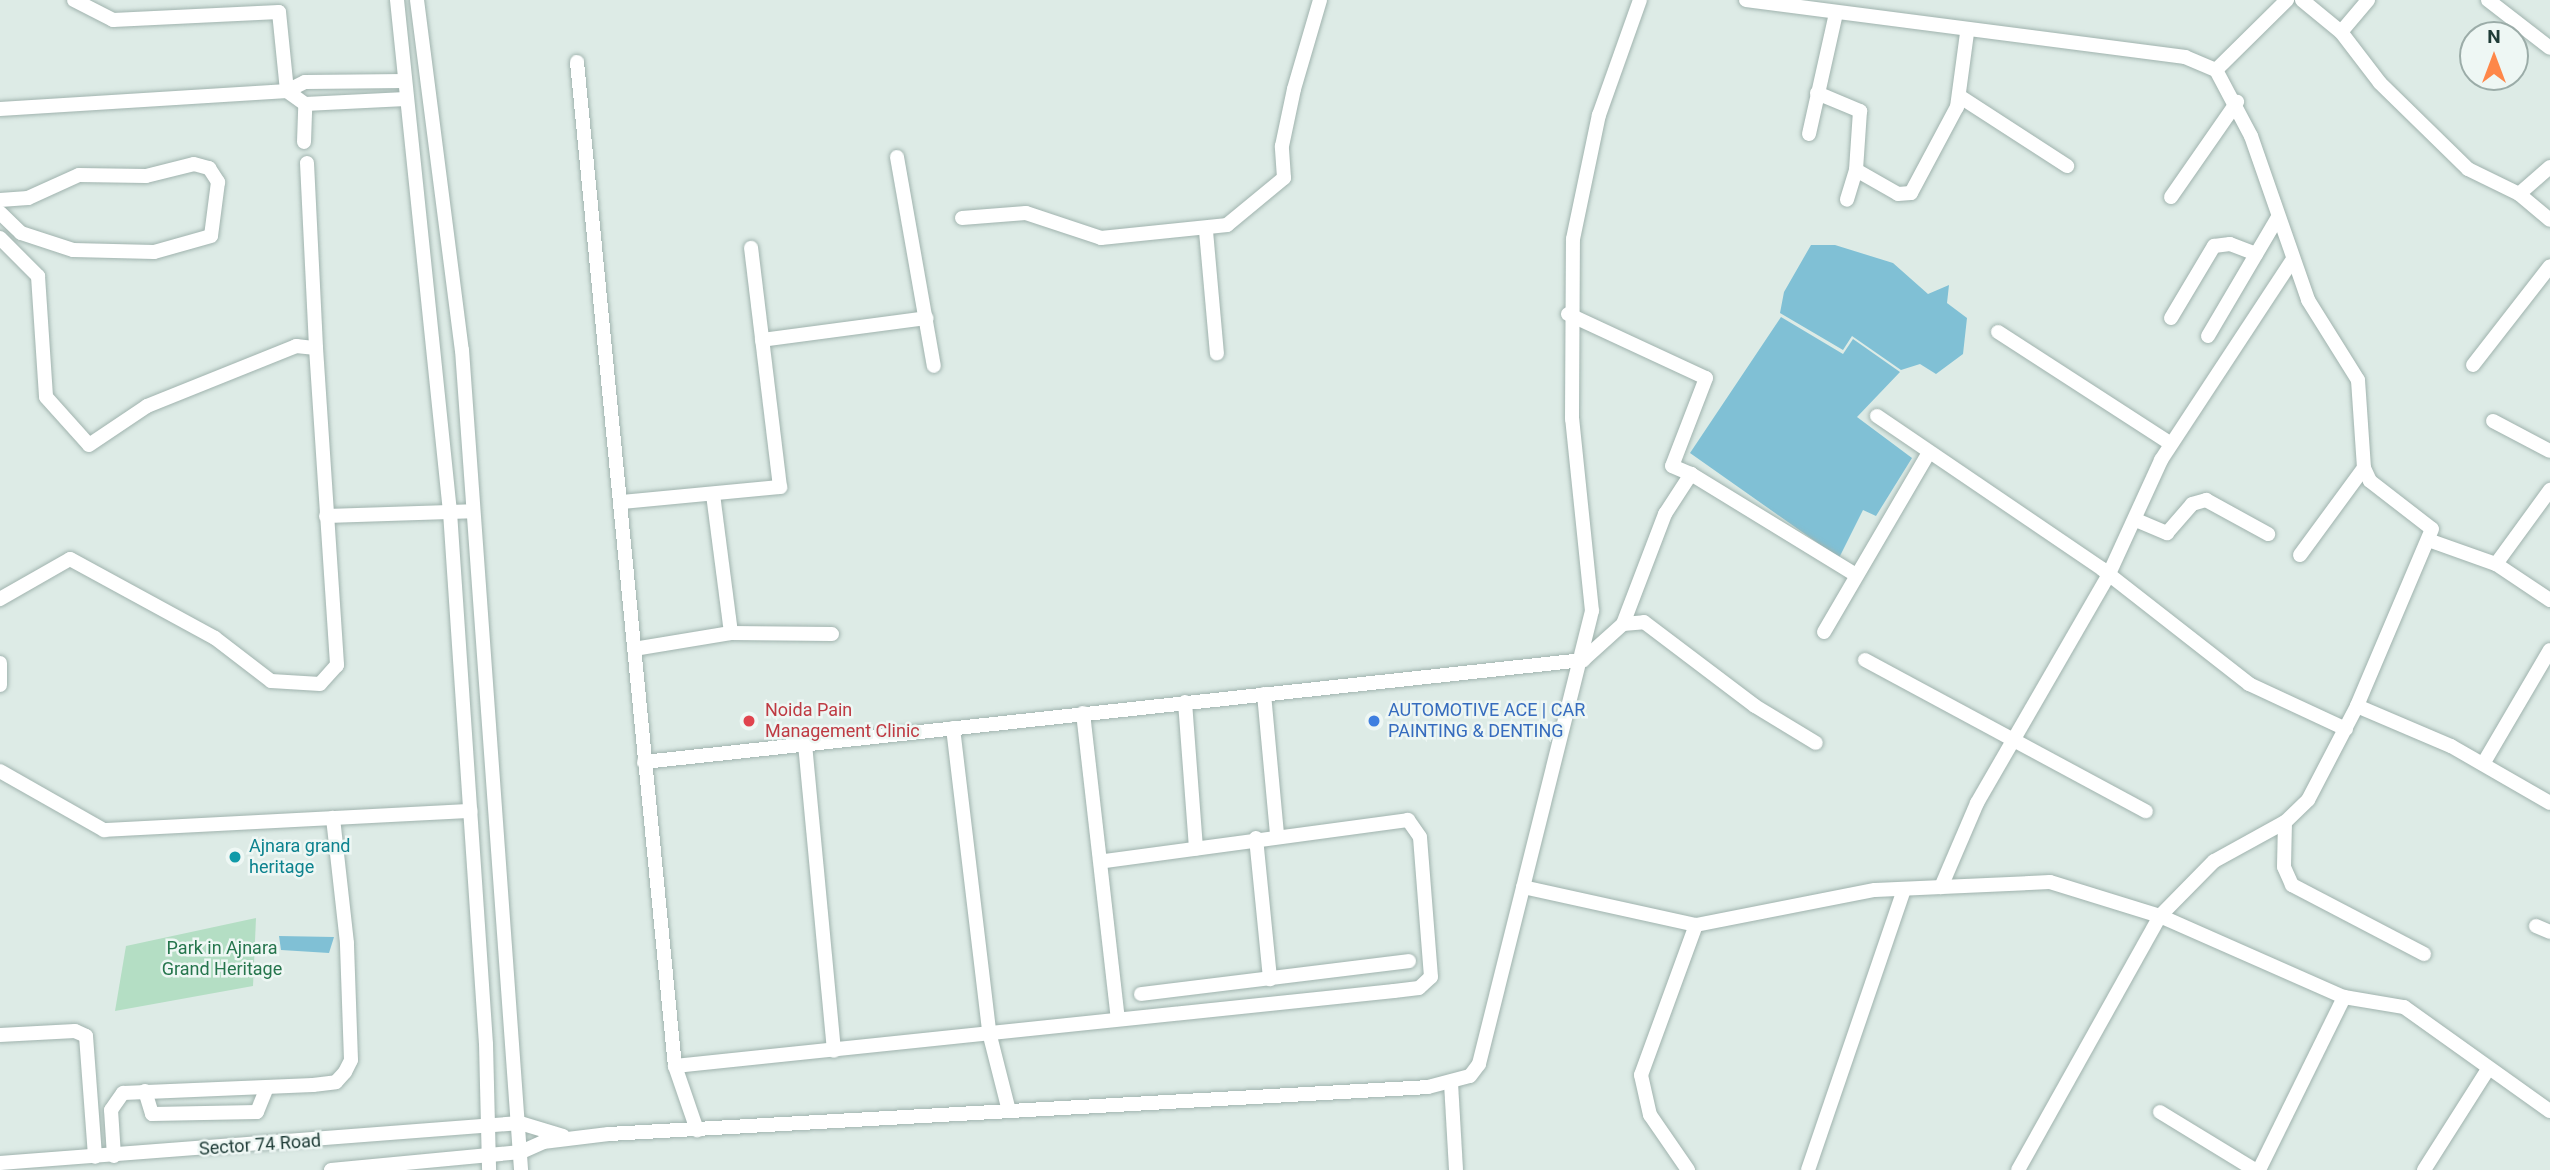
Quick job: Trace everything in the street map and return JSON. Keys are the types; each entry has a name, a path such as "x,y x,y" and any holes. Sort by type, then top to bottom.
{"street":[{"path":"74,0 113,20 279,12 287,91 305,104 406,99"},
{"path":"397,0 450,512 471,811 489,1170"},
{"path":"417,0 462,350 520,1123 521,1170"},
{"path":"962,218 1026,213 1101,238 1206,232 1244,213 1284,178 1294,89 1320,0"},
{"path":"520,1123 568,1138 1451,1083 1470,1076 1479,1064 1583,660 1592,588 1572,419 1568,314 1587,162 1640,0"},
{"path":"1746,0 1967,33 2185,57 2216,70 2237,102 2291,262 2358,380 2364,468 2370,481 2427,519 2431,541 2394,608 2357,706 2308,800 2285,822 2214,861 2160,916 2018,1170"},
{"path":"2216,70 2287,0"},
{"path":"2302,0 2341,32 2437,143 2498,188 2519,194 2550,220"},
{"path":"2341,32 2368,0"},
{"path":"2488,0 2550,48"},
{"path":"1809,134 1836,13"},
{"path":"1856,170 1898,194 1911,192 1959,96 1967,33"},
{"path":"577,62 675,1066 697,1130"},
{"path":"0,109 287,91 305,82 405,81"},
{"path":"1817,93 1860,111 1856,170 1847,200"},
{"path":"1959,96 2067,166"},
{"path":"2171,197 2237,102"},
{"path":"304,142 305,104"},
{"path":"897,157 934,366"},
{"path":"0,598 70,559 215,638 271,681 320,684 337,665 307,163"},
{"path":"0,200 28,198 79,175 146,176 194,164 208,168 218,182 211,236 154,252 74,250 21,233 0,213"},
{"path":"2519,194 2550,167"},
{"path":"2208,336 2277,219"},
{"path":"1206,232 1217,354"},
{"path":"0,238 38,276 46,397 89,445 147,406 296,346 316,348"},
{"path":"2171,318 2214,246 2230,244 2256,254"},
{"path":"621,502 780,487 751,248"},
{"path":"1941,887 2013,737 2108,576 2171,444 2291,262"},
{"path":"2473,365 2550,266"},
{"path":"1568,314 1706,378 1672,466 1690,474 1856,575"},
{"path":"762,340 927,318"},
{"path":"1998,332 2171,444"},
{"path":"1877,416 2108,576 2249,684 2346,729"},
{"path":"2493,421 2550,451"},
{"path":"1824,632 1929,452"},
{"path":"2300,555 2364,468"},
{"path":"645,762 1583,660 1623,624 1665,514 1690,474"},
{"path":"2496,564 2550,490"},
{"path":"713,494 731,633"},
{"path":"2136,520 2167,533 2192,504 2206,500 2268,534"},
{"path":"326,516 473,511"},
{"path":"2431,541 2496,564 2550,600"},
{"path":"1623,624 1644,622 1755,706 1816,743"},
{"path":"634,649 731,633 832,634"},
{"path":"2483,764 2550,650"},
{"path":"1865,660 2013,737 2146,811"},
{"path":"0,663 0,685"},
{"path":"1264,694 1277,834"},
{"path":"1185,702 1196,849"},
{"path":"2357,706 2483,764 2550,803"},
{"path":"1083,713 1102,860 1118,1019"},
{"path":"953,728 989,1032 1009,1111"},
{"path":"805,744 834,1051"},
{"path":"0,771 104,831 471,811"},
{"path":"114,1156 111,1110 123,1093 335,1082 351,1060 347,943 333,818"},
{"path":"675,1066 1419,988 1432,977 1417,827 1398,820 1277,834 1196,849 1102,860"},
{"path":"2285,822 2284,867 2292,885 2424,954"},
{"path":"1256,838 1277,1003"},
{"path":"1523,887 1696,925 1803,900 1941,887 2050,881 2160,916 2344,997 2415,1013 2488,1069 2550,1111"},
{"path":"1808,1170 1904,890"},
{"path":"1688,1170 1650,1115 1641,1075 1696,925"},
{"path":"1141,994 1409,961"},
{"path":"2161,1112 2257,1170 2344,997"},
{"path":"0,1035 83,1034 95,1157"},
{"path":"2424,1170 2488,1069"},
{"path":"1451,1083 1456,1170"},
{"path":"145,1091 152,1114 257,1112 267,1087"},
{"path":"92,1111 111,1110"},
{"name":"Sector 74 Road","path":"0,1163 488,1129 520,1123"},
{"name":"Sector 74 Road","path":"331,1170 490,1153 522,1153 568,1138"}],"green space":[{"name":"Park in Ajnara Grand Heritage","path":"256,918 253,986 115,1011 126,946"}],"water":[{"path":"1811,245 1835,245 1893,263 1928,294 1949,285 1947,303 1967,318 1963,354 1936,374 1920,364 1901,370 1852,336 1843,350 1780,313 1784,292"},
{"path":"1781,317 1843,354 1853,339 1900,372 1857,417 1912,458 1876,516 1863,510 1839,558 1690,453"},
{"path":"279,936 334,937 329,953 281,950"}],"place":[{"name":"Noida Pain Management Clinic","path":"749,721"},
{"name":"AUTOMOTIVE ACE | CAR PAINTING & DENTING","path":"1374,721"},
{"name":"Ajnara grand heritage","path":"235,857"}]}
